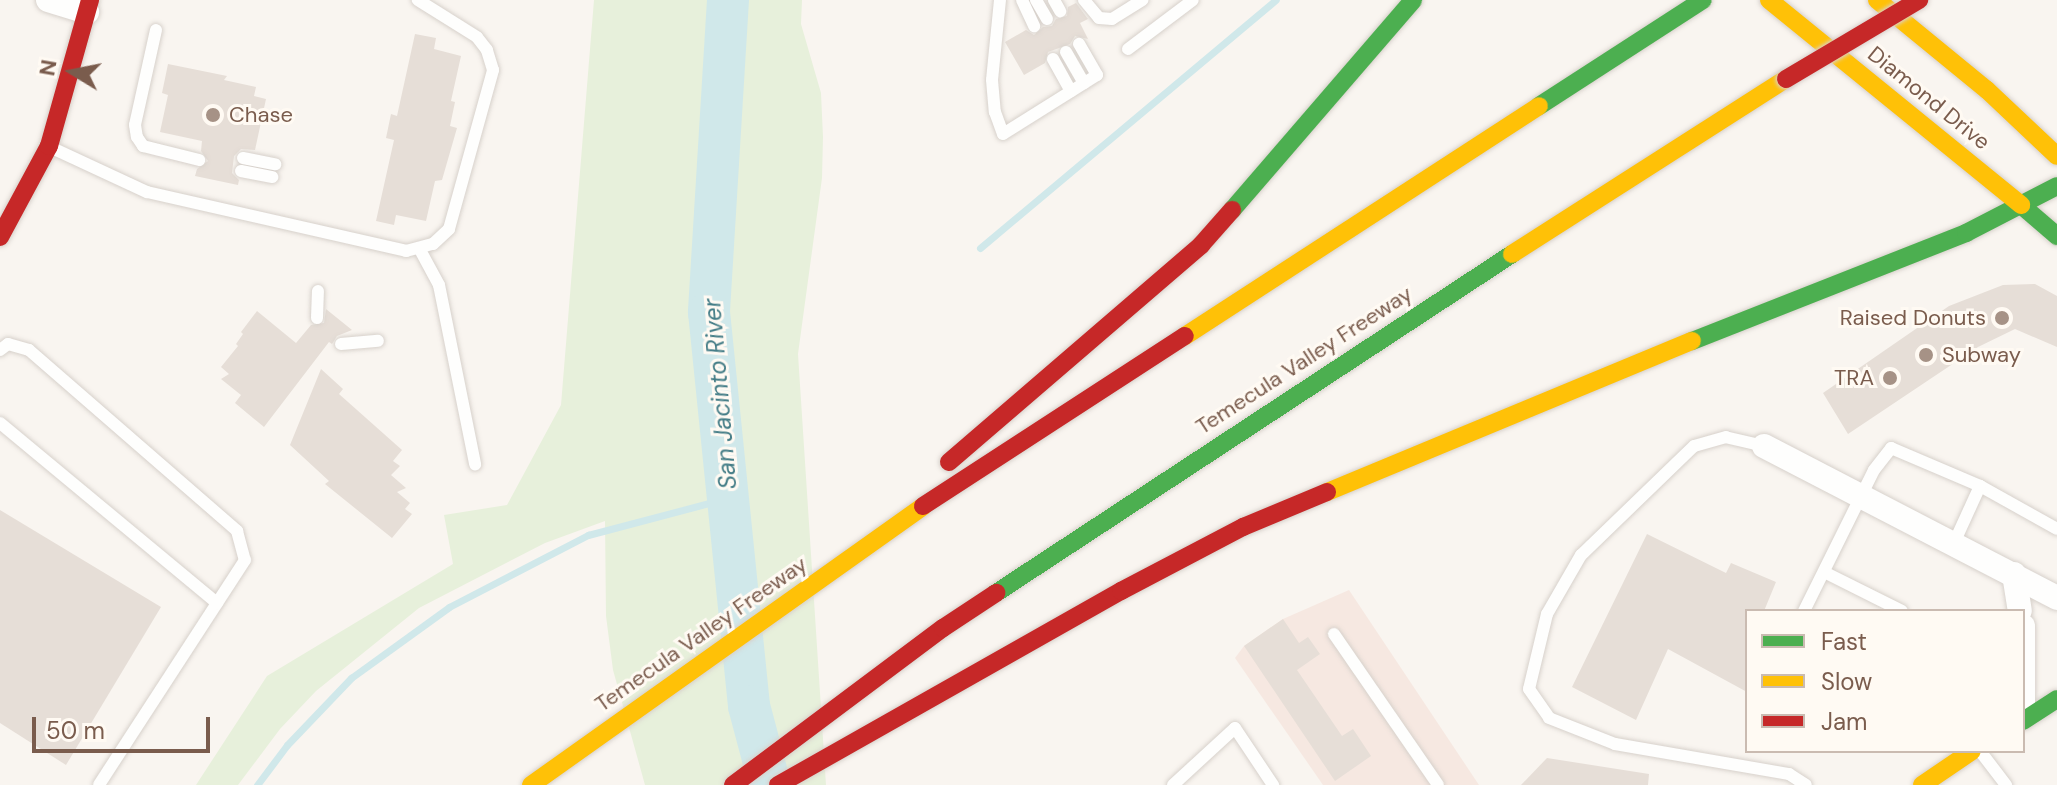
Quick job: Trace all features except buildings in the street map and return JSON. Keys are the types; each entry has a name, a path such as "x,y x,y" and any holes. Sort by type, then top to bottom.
{"main road":[{"path":"932,499 950,460 1201,245 1413,0"},
{"name":"Diamond Drive","path":"1769,0 2057,236"},
{"path":"1877,0 1987,90 2057,156"},
{"name":"Temecula Valley Freeway","path":"733,785 943,628 1340,364 1786,79 1919,0"},
{"name":"Temecula Valley Freeway","path":"535,782 932,499 1699,2"},
{"path":"0,237 49,146 89,6"},
{"path":"778,785 1121,591 1243,527 1563,392 1966,233 2057,186"},
{"path":"2025,720 2057,699"},
{"path":"1922,785 1969,753"}],"street":[{"path":"48,0 89,6"},
{"path":"1764,446 2057,598"},
{"path":"2014,574 2020,609"}],"lane":[{"path":"49,146 147,192 406,251 433,244 449,229 493,70 487,50 477,37 418,0"},
{"path":"1000,0 992,80 995,112 1003,134 1097,75 1079,44"},
{"path":"1022,0 1034,26"},
{"path":"1036,0 1047,19"},
{"path":"1084,0 1099,18 1112,19 1143,0"},
{"path":"1128,49 1193,0"},
{"path":"156,30 135,125 137,137 143,146 196,156"},
{"path":"1066,52 1084,83"},
{"path":"1053,59 1071,91"},
{"path":"242,165 274,171"},
{"path":"419,248 439,285 475,464"},
{"path":"317,318 318,291"},
{"path":"341,344 378,341"},
{"path":"0,350 8,344 29,350 237,531 245,560 99,785"},
{"path":"0,423 217,603"},
{"path":"1764,446 1726,437 1694,446 1581,555 1547,614 1529,689 1549,718 1615,744 1789,774 1806,785"},
{"path":"1805,609 1874,470 1891,448 1980,486 2052,526"},
{"path":"1954,543 1980,486"},
{"path":"1824,572 1898,609"},
{"path":"1334,634 1438,785"},
{"path":"1173,785 1235,728 1273,785"},
{"path":"1982,753 2006,785"}],"shaded area":[{"path":"1349,590 1479,785 1323,785 1235,658 1244,646 1283,619"}],"green space":[{"path":"594,0 802,0 801,24 821,93 823,137 822,178 798,354 826,785 645,785 613,670 606,616 605,521 545,543 419,608 316,691 280,729 238,785 196,785 267,676 453,564 444,515 507,505 561,405"}],"waterway":[{"name":"San Jacinto River","path":"728,0 709,312 749,706 770,785"},
{"path":"980,248 1276,0"},
{"path":"257,785 287,745 351,678 449,607 588,535 728,498"}],"traffic: fast":[{"path":"1232,210 1413,0"},
{"path":"1539,106 1703,0"},
{"path":"1692,341 1966,233 2057,186"},
{"path":"2021,205 2057,236"},
{"path":"996,593 1512,254"},
{"path":"2025,720 2057,699"}],"traffic: slow":[{"path":"1769,0 2021,205"},
{"path":"1877,0 1987,90 2057,156"},
{"path":"1512,254 1786,79"},
{"path":"1185,336 1539,106"},
{"path":"1327,492 1692,341"},
{"path":"531,785 923,506"},
{"path":"1922,785 1969,753"}],"traffic: jam":[{"path":"0,237 49,146 90,0"},
{"path":"1786,79 1919,0"},
{"path":"949,462 1201,245 1232,210"},
{"path":"923,506 1185,336"},
{"path":"778,785 1121,591 1243,527 1327,492"},
{"path":"733,785 943,628 996,593"}],"place":[{"name":"Chase","path":"213,115"},
{"name":"Raised Donuts","path":"2002,318"},
{"name":"Subway","path":"1926,355"},
{"name":"TRA","path":"1890,378"}]}
